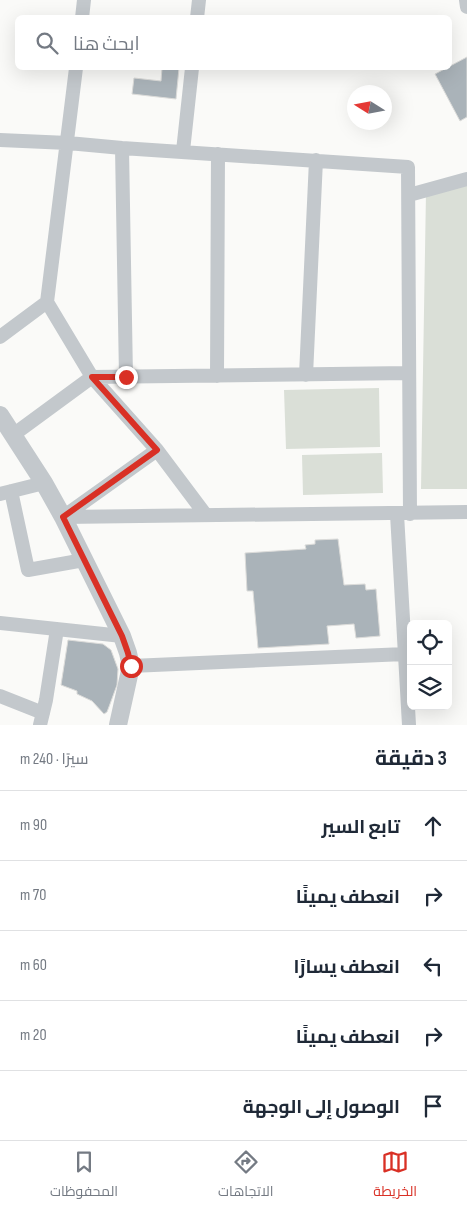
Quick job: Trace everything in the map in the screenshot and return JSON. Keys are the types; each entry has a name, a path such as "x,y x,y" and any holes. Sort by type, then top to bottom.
{"street":[{"path":"82,15 84,0"},
{"path":"197,15 199,0"},
{"path":"466,0 467,7"},
{"path":"76,70 47,302 92,377 157,450 205,514"},
{"path":"183,151 192,70"},
{"path":"0,140 408,167 409,374 403,514 405,654 409,725"},
{"path":"122,148 126,377"},
{"path":"217,376 218,154"},
{"path":"306,375 316,160"},
{"path":"409,195 467,179"},
{"path":"0,337 47,302"},
{"path":"13,435 92,377 409,374"},
{"path":"0,415 44,483 63,517 122,636 131,666 118,725"},
{"path":"63,517 157,450"},
{"path":"44,483 6,493 28,570 84,560"},
{"path":"63,517 467,512"},
{"path":"0,623 122,636"},
{"path":"0,696 41,719 57,629"},
{"path":"131,666 405,654"}],"shaded area":[{"path":"467,183 467,489 421,489 426,192"},
{"path":"379,388 380,447 286,449 284,390"},
{"path":"382,453 383,493 303,495 302,455"}],"building":[{"path":"467,57 467,117 460,121 435,74 443,70 452,70 452,65"},
{"path":"162,70 179,70 176,99 132,94 134,78 161,81"},
{"path":"338,539 344,585 365,584 366,590 376,589 380,636 356,638 354,624 327,626 329,644 258,648 253,591 247,591 245,553 306,549 305,545 315,544 315,540"},
{"path":"68,640 103,644 111,650 118,669 117,685 107,712 104,714 92,701 77,694 77,691 61,685"}],"route":[{"path":"126,377 92,377 157,450 63,517 122,636 131,666"}]}
